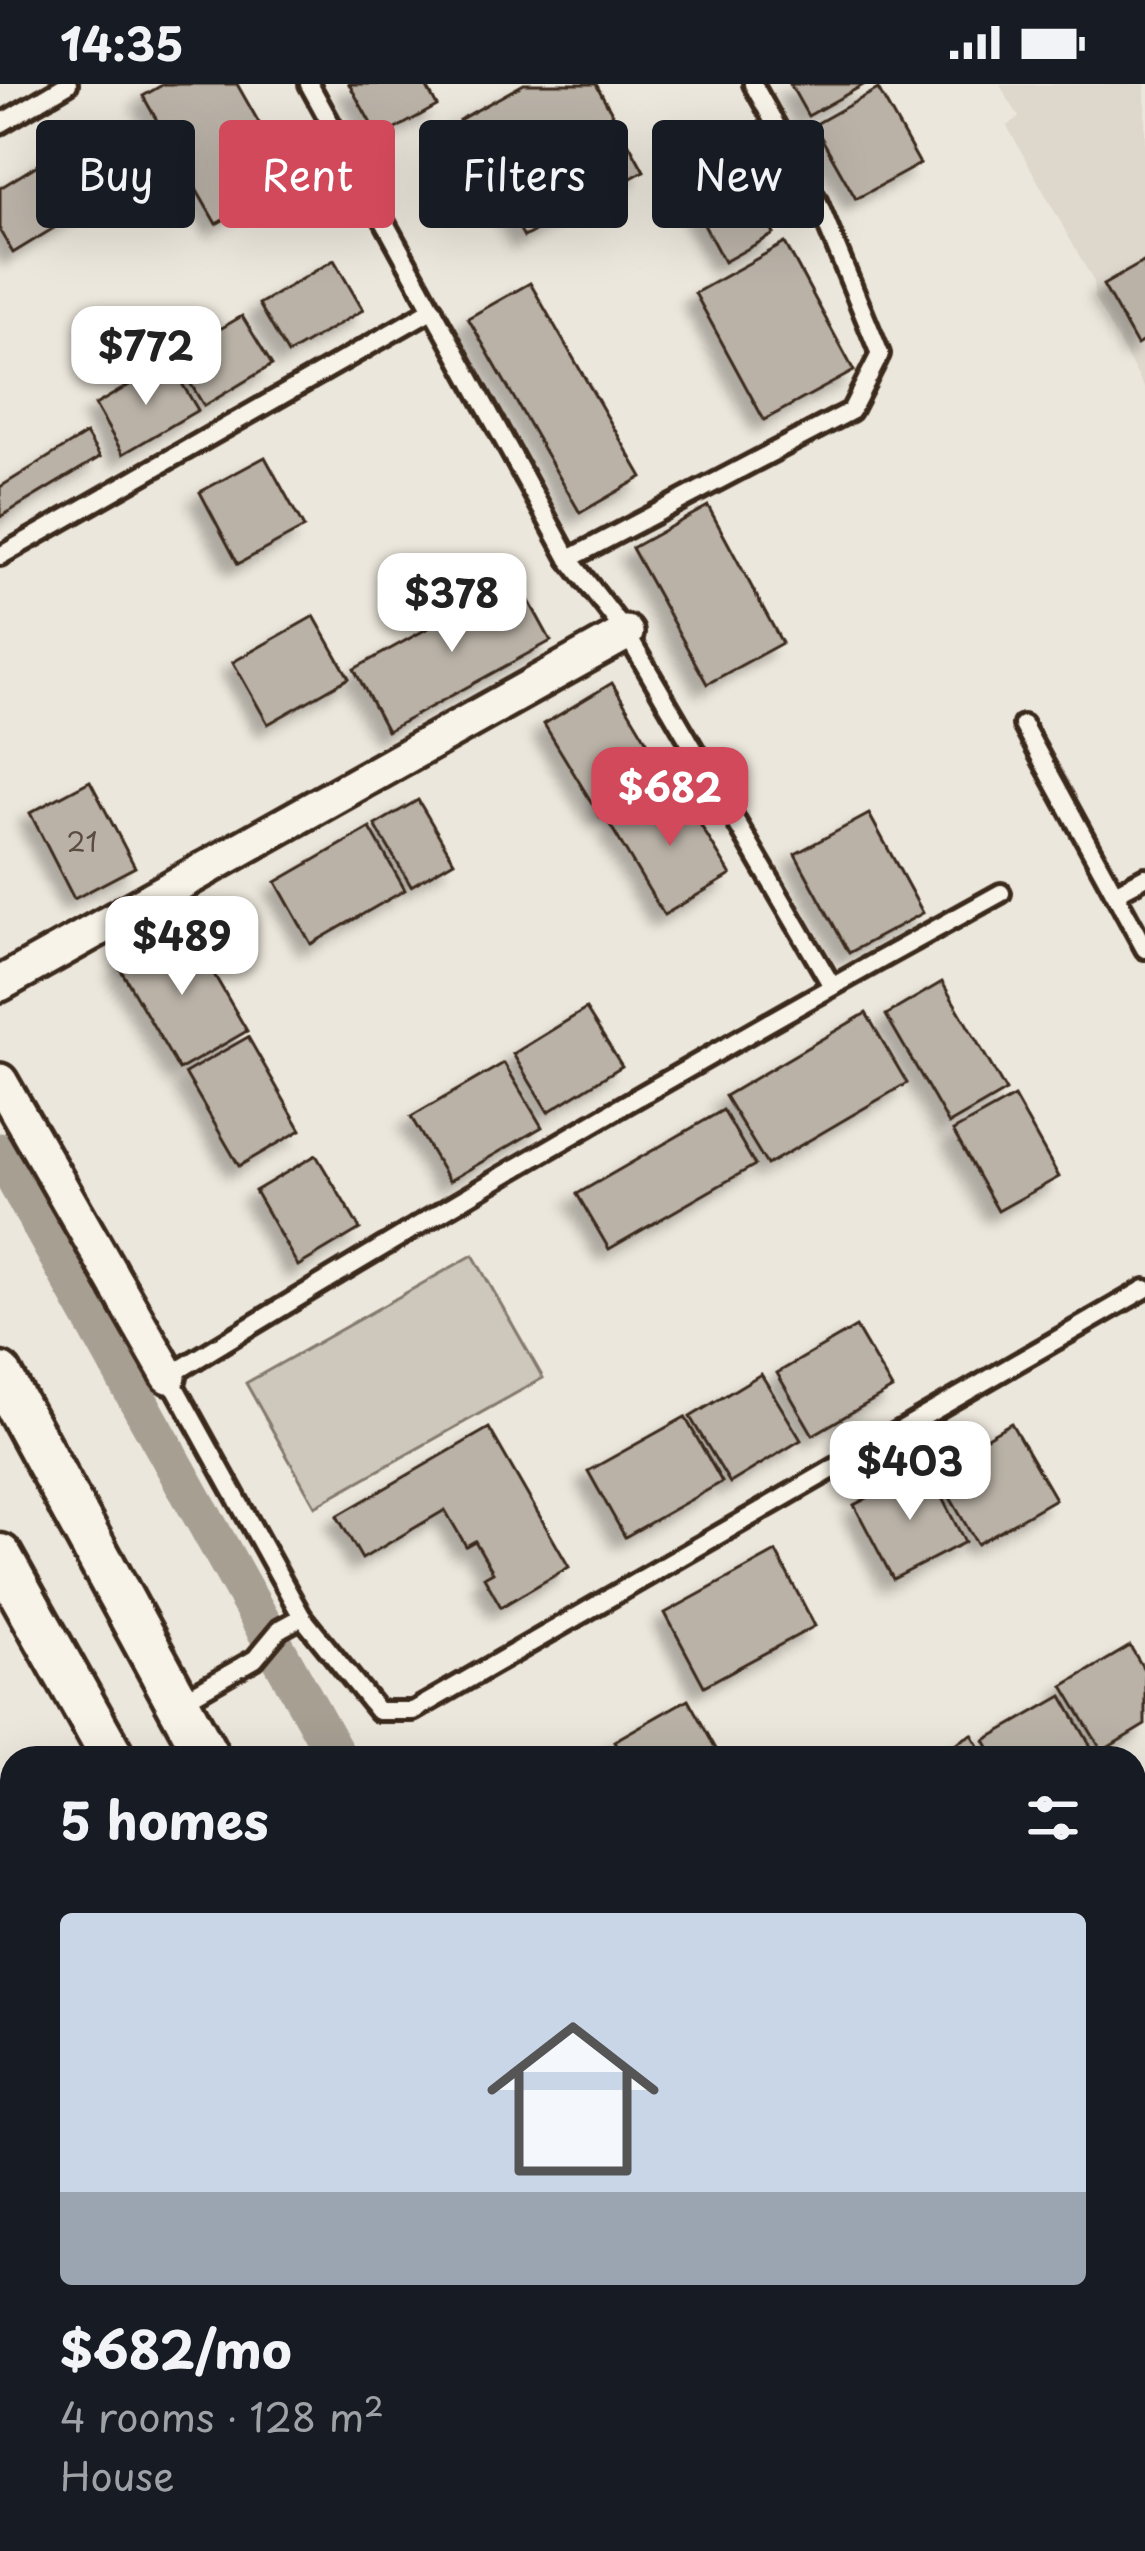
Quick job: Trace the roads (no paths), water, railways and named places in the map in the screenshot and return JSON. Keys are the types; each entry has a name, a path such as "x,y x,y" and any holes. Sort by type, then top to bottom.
{"street":[{"path":"0,984 626,633"},
{"path":"0,1081 169,1376"},
{"path":"1,1378 201,1746"},
{"path":"0,1556 106,1746"}],"lane":[{"path":"0,124 68,84"},
{"path":"308,84 569,559 626,633 832,986"},
{"path":"569,559 850,411 880,354 816,198 753,84"},
{"path":"0,556 433,309"},
{"path":"1023,725 1145,949"},
{"path":"1115,893 1145,877"},
{"path":"1001,893 388,1242 169,1376 302,1617 378,1711 413,1711 1145,1289"},
{"path":"178,1704 255,1659 280,1629 302,1617"}],"waterway":[{"path":"0,1152 330,1746"}]}
